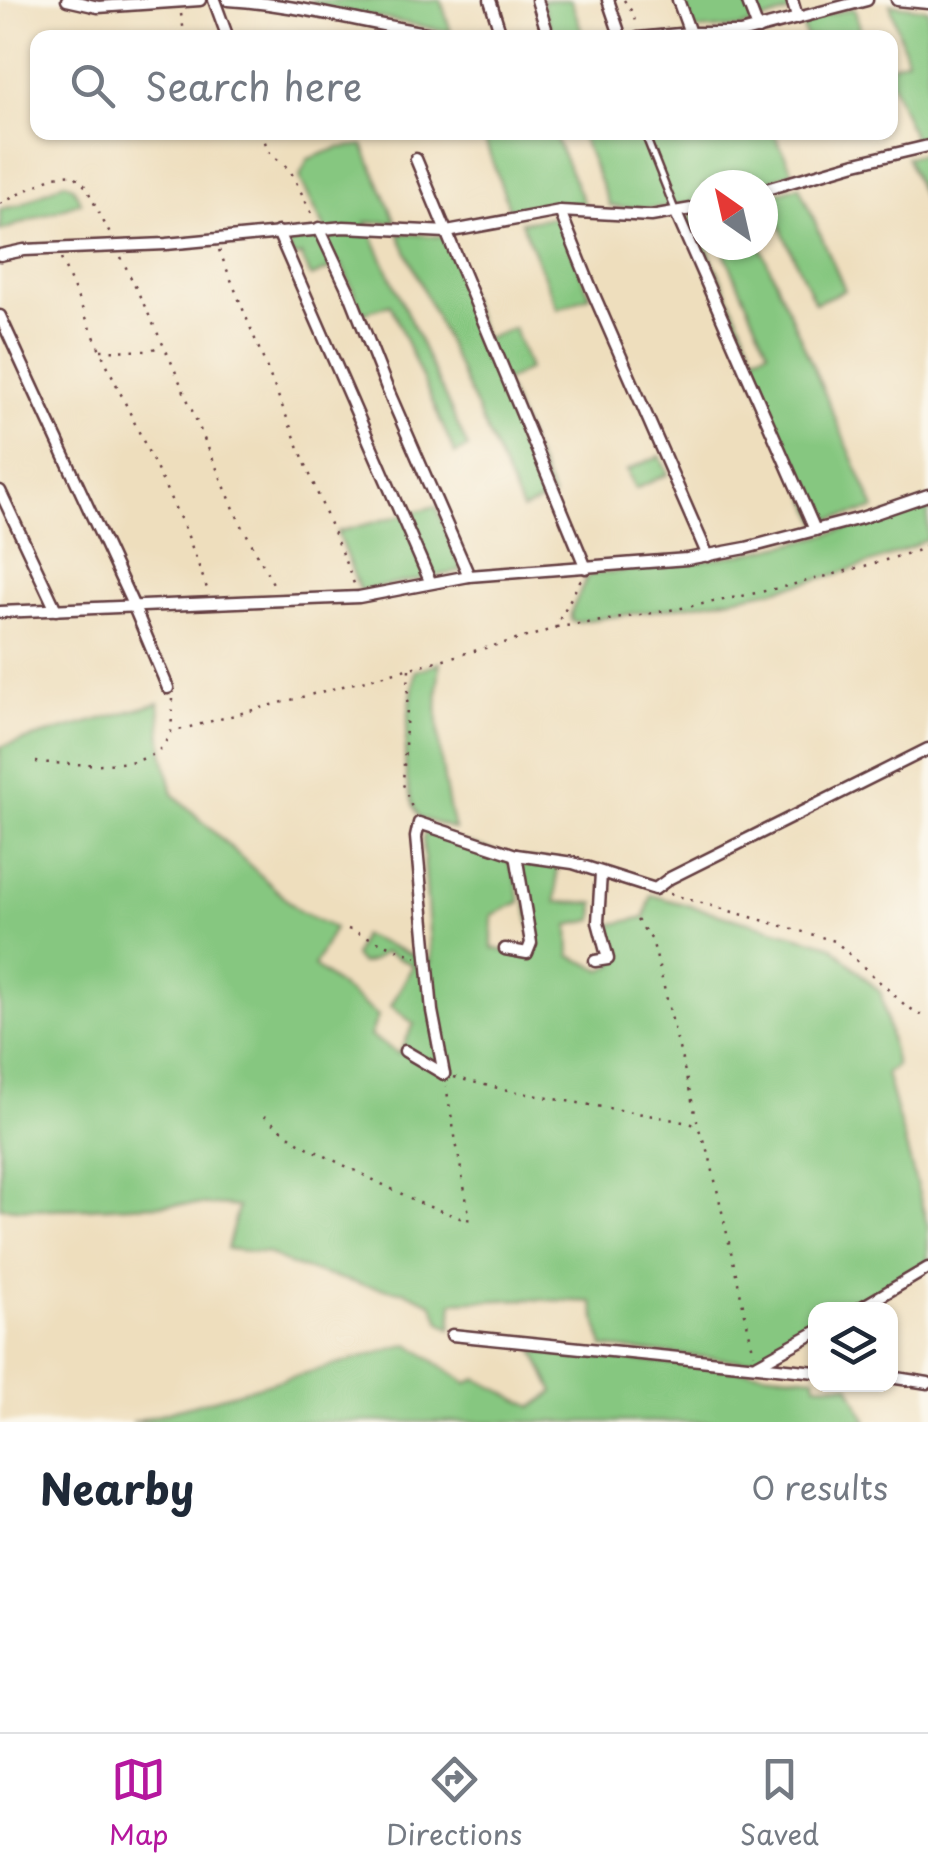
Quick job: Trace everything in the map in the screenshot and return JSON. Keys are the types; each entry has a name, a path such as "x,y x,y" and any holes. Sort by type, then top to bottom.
{"street":[{"path":"67,0 98,7 200,0"},
{"path":"214,0 225,30"},
{"path":"228,0 292,6 404,30"},
{"path":"490,0 499,30"},
{"path":"537,0 546,30"},
{"path":"608,0 618,30"},
{"path":"678,0 689,30"},
{"path":"747,0 758,29"},
{"path":"792,0 797,17"},
{"path":"753,30 867,0"},
{"path":"898,0 928,4"},
{"path":"778,185 928,146"},
{"path":"416,160 586,568"},
{"path":"0,255 319,228 366,226 447,232 560,211 644,216 688,211"},
{"path":"560,211 708,556"},
{"path":"676,213 815,530"},
{"path":"319,228 469,576"},
{"path":"278,232 430,581"},
{"path":"0,316 168,688"},
{"path":"0,491 56,610"},
{"path":"0,612 360,597 469,576 708,556 897,508 928,495"},
{"path":"444,1074 434,1035 416,837 416,826 420,823 516,855 546,857 656,888 686,869 928,748"},
{"path":"505,949 527,953 531,943 516,855"},
{"path":"595,961 608,959 598,922 601,872"},
{"path":"405,1051 444,1074"},
{"path":"871,1302 928,1268"},
{"path":"452,1335 808,1371"},
{"path":"757,1365 808,1336"},
{"path":"898,1378 928,1384"}],"lane":[{"path":"647,140 676,213"}],"path":[{"path":"624,0 635,20 635,30"},
{"path":"180,1 184,30"},
{"path":"264,140 270,152 290,170 319,228"},
{"path":"0,204 55,176 73,174 86,187 162,344 238,518 284,602"},
{"path":"216,239 306,472 360,597"},
{"path":"57,248 100,350 186,531 212,604"},
{"path":"100,350 149,350 162,344"},
{"path":"171,732 555,628 648,616 799,585 916,551 928,544"},
{"path":"555,628 586,568"},
{"path":"409,669 403,784 420,823"},
{"path":"36,762 142,760 162,748 171,732 174,702 168,688"},
{"path":"656,888 835,942 906,1006 928,1019"},
{"path":"637,920 652,940 699,1129 710,1158 757,1365"},
{"path":"348,929 428,960"},
{"path":"264,1116 299,1143 350,1170 468,1222 444,1074 636,1112 699,1129"}],"green space":[{"path":"311,0 441,0 450,30 441,30 313,5"},
{"path":"541,0 571,0 582,30 551,30"},
{"path":"683,0 790,0 794,11 739,28 694,30"},
{"path":"890,4 928,9 928,139 915,142 898,99 898,62 907,59"},
{"path":"854,8 861,30 804,30 801,21"},
{"path":"485,140 556,140 585,205 541,208 512,216"},
{"path":"583,140 777,140 793,172 778,177 778,170 688,170 688,203 645,208 610,206"},
{"path":"363,145 396,222 366,222 468,448 455,454 390,304 363,313 341,264 311,277 301,255 293,258 285,237 327,233 300,176 308,159 338,148"},
{"path":"928,153 928,211 906,157"},
{"path":"64,182 72,186 81,202 0,231 0,209 20,205"},
{"path":"799,186 845,290 815,303 778,222 778,192"},
{"path":"559,218 590,296 558,309 521,222"},
{"path":"398,233 445,237 485,339 514,328 529,369 504,382 553,497 522,510"},
{"path":"702,260 713,260 755,355 768,350 728,260 767,260 875,509 818,522"},
{"path":"660,456 668,474 635,489 627,470"},
{"path":"928,499 928,539 845,572 756,594 571,620 587,577 593,574 764,550 847,529"},
{"path":"436,506 462,571 360,591 337,532"},
{"path":"440,663 439,747 454,829 420,818 407,784 405,765 415,671"},
{"path":"159,703 163,751 173,794 299,911 334,928 314,966 378,1016 370,1036 399,1054 414,1024 391,1006 413,965 384,952 361,964 354,956 362,935 431,962 423,840 426,831 504,854 515,873 520,902 492,915 492,948 527,956 534,949 520,867 527,859 557,862 556,902 595,903 594,920 569,925 570,956 602,970 614,965 606,926 645,917 651,895 831,945 881,993 896,1066 886,1073 928,1227 928,1262 857,1302 808,1302 808,1330 762,1357 744,1361 603,1347 592,1302 453,1302 451,1329 440,1321 432,1303 406,1292 363,1285 291,1265 267,1253 227,1249 238,1207 0,1207 0,747"},
{"path":"409,1344 467,1383 477,1379 533,1407 554,1392 534,1351 808,1376 808,1392 852,1392 867,1422 132,1422"}]}
